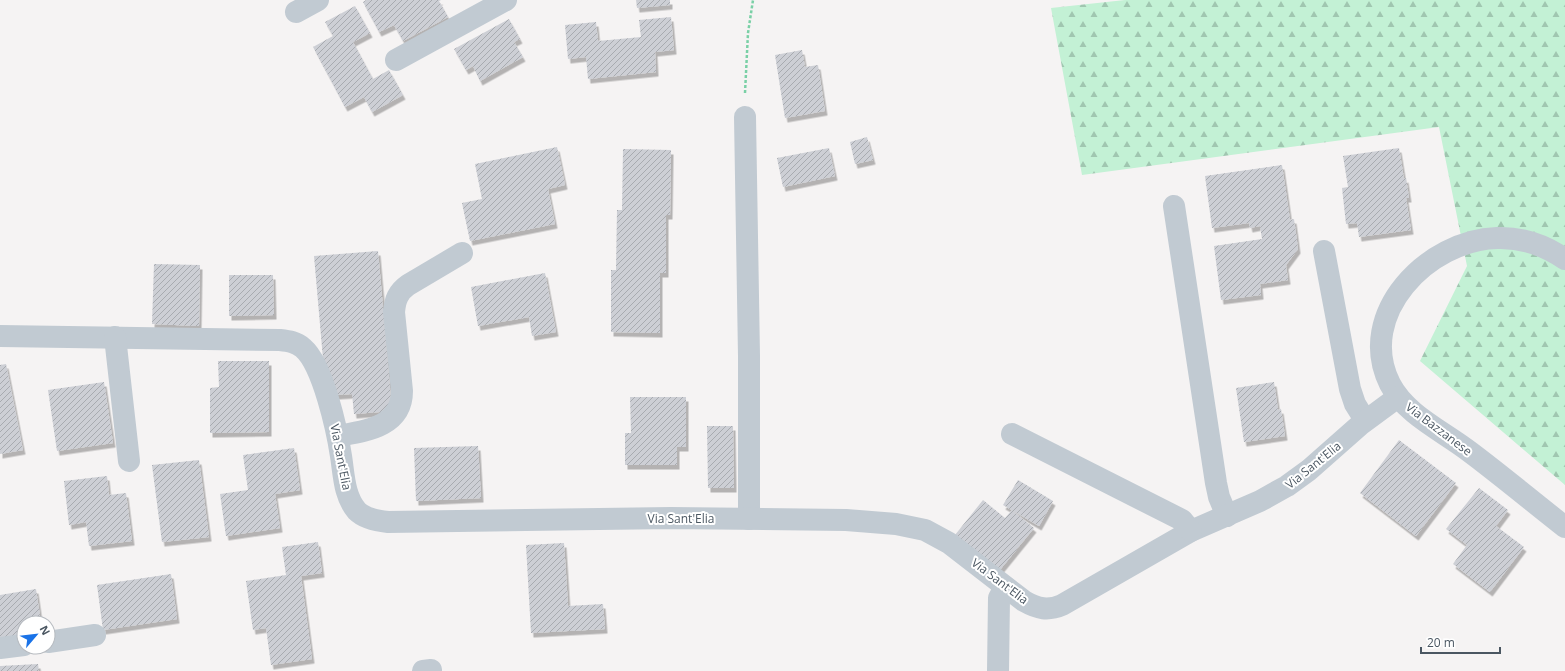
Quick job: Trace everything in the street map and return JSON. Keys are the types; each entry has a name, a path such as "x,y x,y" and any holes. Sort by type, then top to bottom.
{"street":[{"path":"296,12 318,0"},
{"path":"396,60 506,0"},
{"path":"745,117 749,356 749,519"},
{"path":"1174,206 1216,483 1219,497 1227,516"},
{"name":"Via Bazzanese","path":"1565,259 1535,243 1518,239 1489,238 1456,247 1428,263 1405,284 1394,299 1385,321 1381,340 1383,364 1390,385 1409,408 1471,452 1565,527"},
{"path":"1324,251 1351,394 1357,408 1366,420"},
{"path":"338,436 373,428 383,424 396,413 401,402 402,391 394,312 396,300 400,292 408,285 462,253"},
{"name":"Via Sant'Elia","path":"0,336 272,339 291,342 303,348 314,363 326,394 338,436 348,498 360,513 378,520 388,522 671,518 866,521 896,524 925,530 949,543 1005,587 1035,607 1044,610 1053,609 1062,605 1191,532 1260,501 1294,482 1366,420 1398,396"},
{"path":"115,337 129,461"},
{"path":"1012,434 1182,520 1191,532"},
{"path":"998,671 998,598 1005,587"},
{"path":"56,641 95,635"},
{"path":"0,648 16,646"}],"path":[{"path":"745,117 746,56 753,0"}],"green space":[{"path":"1125,0 1565,0 1565,485 1420,361 1467,266 1439,127 1082,175 1051,8"}],"building":[{"path":"366,0 441,0 439,1 448,17 403,41 394,25 379,32 363,2"},
{"path":"636,0 670,0 670,5 637,8"},
{"path":"355,6 370,33 353,42 373,79 389,70 403,95 372,112 364,97 345,107 313,47 333,36 325,22"},
{"path":"671,17 674,50 655,52 656,72 588,79 586,57 568,59 565,25 596,22 598,41 641,37 639,20"},
{"path":"509,19 520,39 514,42 523,57 480,81 473,66 466,70 454,49"},
{"path":"802,50 805,67 818,65 825,111 785,118 775,55"},
{"path":"867,137 873,160 855,164 850,142"},
{"path":"557,147 565,185 548,189 555,224 470,241 462,203 482,199 475,164"},
{"path":"829,148 835,176 783,187 777,158"},
{"path":"1399,148 1409,198 1406,198 1411,230 1359,237 1357,223 1346,224 1342,188 1348,187 1343,156"},
{"path":"623,149 671,150 670,215 666,215 666,273 660,273 660,333 611,332 611,270 616,270 617,210 622,210"},
{"path":"1282,165 1290,220 1294,219 1298,249 1286,265 1288,280 1260,284 1261,295 1221,300 1214,246 1262,239 1260,226 1250,228 1249,223 1212,228 1205,176"},
{"path":"378,251 392,411 354,414 352,394 336,395 323,359 314,256"},
{"path":"154,264 200,265 199,326 152,324"},
{"path":"545,273 556,332 532,336 529,317 478,326 471,287"},
{"path":"229,275 273,275 274,315 229,316"},
{"path":"218,361 269,361 269,432 210,433 210,388 219,387"},
{"path":"6,364 23,450 0,454 0,365"},
{"path":"104,382 113,443 57,451 48,390"},
{"path":"1274,382 1278,410 1281,409 1285,436 1244,442 1236,388"},
{"path":"630,397 686,397 686,447 677,447 677,465 625,465 625,433 631,433"},
{"path":"707,426 733,426 734,488 708,488"},
{"path":"1399,440 1456,483 1416,536 1360,493"},
{"path":"478,446 481,498 416,501 414,448"},
{"path":"294,448 300,490 275,494 280,528 226,536 220,494 248,490 243,455"},
{"path":"199,460 209,537 162,542 152,465"},
{"path":"107,476 109,495 126,493 132,541 89,546 86,522 69,525 64,481"},
{"path":"1018,480 1053,501 1039,526 1003,505"},
{"path":"1479,488 1508,510 1496,526 1524,547 1490,592 1453,564 1467,545 1446,529"},
{"path":"983,500 1005,518 1012,510 1034,528 999,571 955,535"},
{"path":"318,542 322,573 301,576 312,659 271,665 266,628 253,630 246,581 286,575 282,547"},
{"path":"564,543 568,606 603,604 605,629 531,633 526,545"},
{"path":"171,574 177,619 103,630 97,585"},
{"path":"36,589 40,615 16,615 16,640 0,642 0,595"},
{"path":"38,664 39,671 0,671 0,666"}]}
